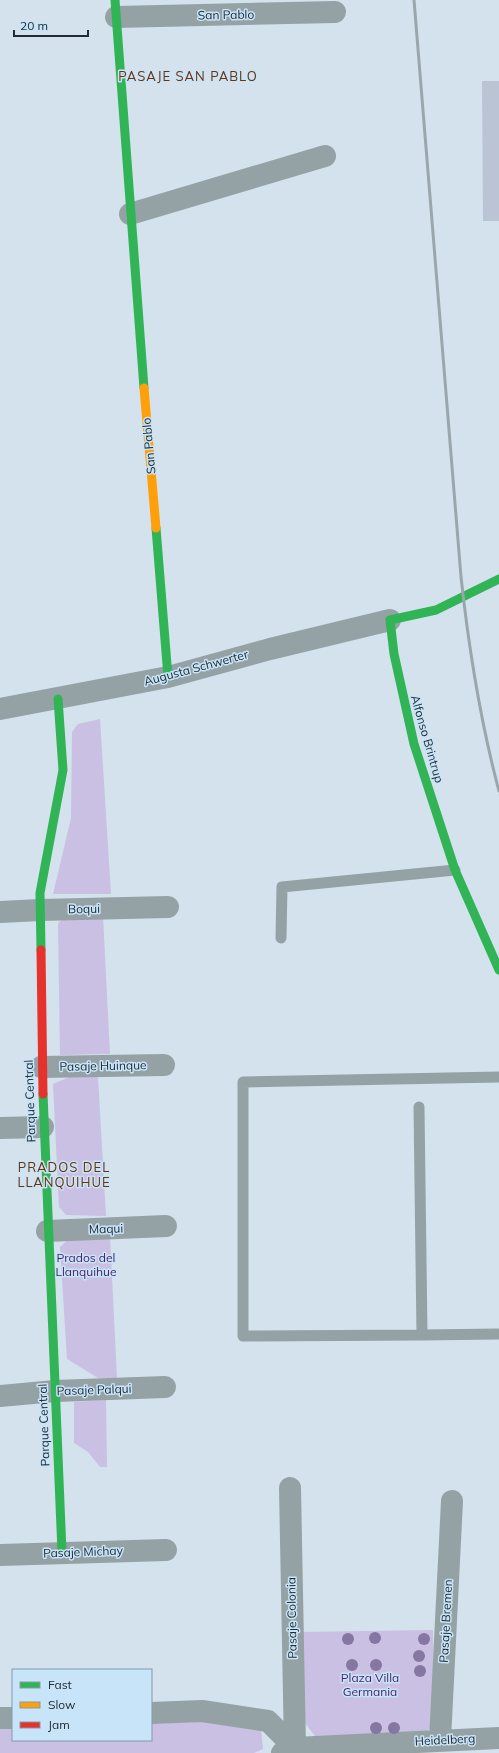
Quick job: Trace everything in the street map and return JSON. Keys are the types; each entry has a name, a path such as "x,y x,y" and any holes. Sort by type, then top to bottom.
{"street":[{"name":"San Pablo","path":"168,678 130,214 115,8 335,12"},
{"path":"130,214 324,156"},
{"path":"390,620 436,610 499,579"},
{"name":"Augusta Schwerter","path":"0,709 168,678 270,648 390,620"},
{"name":"Alfonso Brintrup","path":"390,620 394,654 404,708 414,744 455,870 499,970"},
{"name":"Parque Central","path":"58,698 63,770 40,893 40,910 43,1126 62,1552"},
{"name":"Boqui","path":"0,912 168,907"},
{"name":"Pasaje Huinque","path":"41,1067 164,1065"},
{"path":"0,1128 43,1126"},
{"name":"Maqui","path":"47,1231 166,1226"},
{"name":"Pasaje Palqui","path":"0,1396 55,1391 165,1387"},
{"name":"Pasaje Colonia","path":"289,1750 290,1488"},
{"name":"Pasaje Bremen","path":"440,1740 452,1501"},
{"name":"Pasaje Michay","path":"0,1555 166,1550"},
{"path":"152,1713 202,1712 268,1721 289,1750"},
{"path":"0,1718 12,1718"},
{"name":"Heidelberg","path":"289,1750 440,1740 499,1738"}],"lane":[{"path":"281,938 282,887 455,870"},
{"path":"499,1077 243,1082 243,1336 499,1334"},
{"path":"419,1107 422,1335"}],"green space":[{"path":"100,719 111,894 53,894 71,818 72,732 78,724"},
{"path":"65,915 103,916 110,1054 60,1055 58,924"},
{"name":"Prados del Llanquihue","path":"74,1075 98,1077 106,1216 66,1215 59,1207 53,1084"},
{"name":"Prados del Llanquihue","path":"72,1236 110,1236 117,1378 98,1378 67,1359 60,1247"},
{"path":"106,1400 107,1467 100,1467 88,1452 74,1443 74,1402"},
{"name":"Plaza Villa Germania","path":"433,1630 434,1721 425,1736 318,1740 305,1723 301,1632"},
{"path":"202,1718 261,1728 263,1749 254,1753 0,1753 0,1725 12,1725 12,1741 152,1741 152,1720"}],"building":[{"path":"482,81 499,81 499,221 483,221"}],"railway":[{"path":"414,0 461,577 476,685 486,738 499,791"}],"traffic: fast":[{"path":"115,0 144,388"},
{"path":"156,528 168,677"},
{"path":"499,579 436,610 390,620 394,654 414,744 455,870 499,970"},
{"path":"41,950 40,893 63,770 58,699"},
{"path":"43,1094 62,1552"}],"traffic: slow":[{"path":"144,388 156,528"}],"traffic: jam":[{"path":"41,950 43,1094"}],"district":[{"name":"PASAJE SAN PABLO","path":"188,76"},
{"name":"PRADOS DEL LLANQUIHUE","path":"64,1174"}]}
